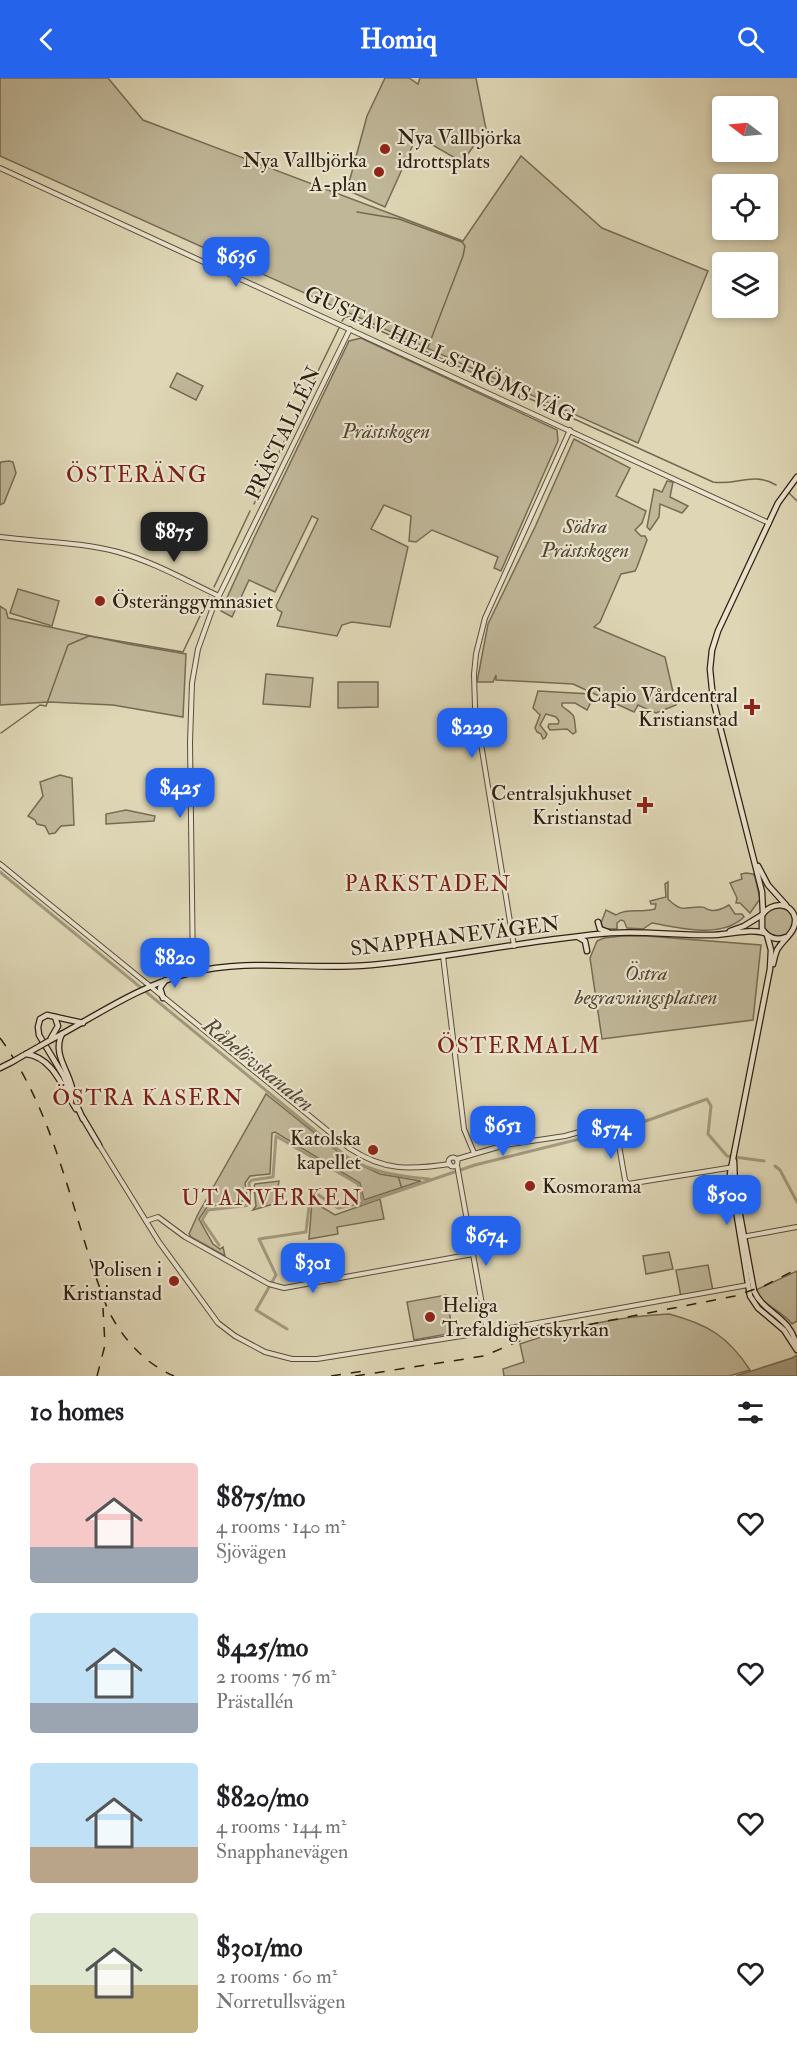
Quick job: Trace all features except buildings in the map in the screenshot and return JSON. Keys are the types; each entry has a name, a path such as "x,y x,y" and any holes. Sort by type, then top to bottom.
{"main road":[{"path":"797,477 782,496 717,631 710,669 713,699 764,902 761,924 771,950 770,969 731,1181 750,1285 749,1292 758,1308 784,1330 797,1348"},
{"path":"754,858 763,877 788,908 795,922 777,960 770,969"},
{"path":"773,892 777,885"},
{"path":"763,914 774,905 797,912"},
{"name":"SNAPPHANEVÄGEN","path":"721,934 744,926 763,914"},
{"path":"598,922 600,929 610,933"},
{"name":"SNAPPHANEVÄGEN","path":"0,1068 145,990 166,980 193,972 251,965 354,966 610,933 721,934 753,931 766,934"},
{"path":"766,934 776,939 797,933"},
{"path":"576,937 585,941 587,951"},
{"path":"163,998 160,988 166,980"},
{"path":"71,1096 38,1030 38,1023 47,1015 83,1023"},
{"path":"47,1042 58,1029 55,1017"},
{"path":"62,1034 58,1041 58,1050 73,1088 71,1096"},
{"path":"25,1054 39,1056 48,1063 71,1096 99,1145"},
{"path":"750,1285 761,1302 780,1317 790,1329 797,1348"}],"street":[{"name":"GUSTAV HELLSTRÖMS VÄG","path":"0,168 769,523"},
{"name":"PRÄSTALLÉN","path":"193,972 190,742 192,683 198,649 219,597 350,329"},
{"path":"514,946 475,707 476,654 489,606 570,430"},
{"path":"0,537 119,553 154,565 219,597"},
{"path":"0,864 145,990 163,998 320,1126 358,1154 382,1164 404,1168 454,1165 464,1157 505,1145 565,1136 615,1122 625,1180 628,1184 733,1167"},
{"path":"443,956 464,1129 474,1154"},
{"path":"99,1145 146,1221 212,1316 234,1336 264,1352 292,1359 317,1359 487,1332 750,1285"},
{"path":"454,1165 487,1332"},
{"path":"146,1221 158,1218 185,1237 269,1284 284,1288 473,1254"},
{"path":"742,1237 797,1227"},
{"path":"737,1287 749,1292"}],"green space":[{"path":"0,78 108,78 143,120 463,241 521,156 602,228 708,271 638,443 0,156"},
{"name":"Nya Vallbjörka idrottsplats","path":"385,78 409,78 418,84 420,78 476,78 486,129 462,162 417,136 385,207 347,190 367,116"},
{"name":"Prästskogen","path":"361,338 557,430 558,441 501,571 494,568 498,557 432,530 416,542 409,541 411,516 384,505 371,529 408,547 390,627 352,622 342,625 337,636 277,626 282,612 276,606 318,519 312,516 275,592 249,580 232,617 221,611 255,536 349,341"},
{"path":"177,373 203,386 196,400 170,387"},
{"name":"Södra Prästskogen","path":"574,439 630,468 616,496 646,511 642,523 635,530 647,540 637,567 635,571 621,574 600,622 594,627 665,657 676,705 656,713 638,705 634,712 573,684 496,680 496,675 493,682 477,682 488,624"},
{"path":"13,462 16,473 4,503 0,505 0,464"},
{"path":"667,481 673,482 670,497 688,506 682,513 660,504 659,517 650,530 647,527 654,489 662,492"},
{"path":"18,589 59,601 52,626 10,613"},
{"path":"0,606 6,610 8,618 186,654 183,717 113,705 49,702 0,705"},
{"path":"266,674 313,678 310,707 263,704"},
{"path":"338,682 378,682 378,707 338,708"},
{"path":"538,691 591,694 591,702 587,710 575,703 562,703 562,706 574,716 576,732 573,734 567,729 550,730 549,724 558,724 559,721 556,717 546,714 540,725 547,734 543,739 535,728 540,715 533,708"},
{"path":"60,775 72,778 74,825 61,826 55,833 49,834 45,826 37,824 28,816 43,796 40,782"},
{"path":"126,810 155,816 154,821 106,824 106,814"},
{"path":"741,874 753,874 755,877 760,899 750,913 740,903 736,903 737,898 730,883 742,879"},
{"path":"668,882 668,899 677,906 715,910 729,905 735,914 742,914 744,917 735,924 712,930 652,923 643,929 627,928 621,920 617,923 617,929 603,929 601,923 606,910 616,915 655,909 656,904 651,904 650,901 666,897 665,884"},
{"path":"778,907 784,908 792,916 792,928 784,936 778,937 772,936 764,928 763,922 764,916 772,908"},
{"name":"Östra begravningsplatsen","path":"622,936 761,945 753,1020 602,1039 590,958 597,941"},
{"path":"266,1094 346,1158 380,1174 421,1181 364,1200 360,1183 275,1132 272,1133 270,1174 250,1176 245,1183 248,1200 207,1207 199,1219 213,1244 220,1249 223,1247 225,1256 191,1237 189,1234 198,1214"},
{"path":"279,1181 273,1204 253,1210 256,1206 255,1184"},
{"path":"380,1199 384,1219 337,1227 338,1234 309,1239 312,1201 335,1215"},
{"path":"669,1252 673,1269 646,1274 643,1256"},
{"path":"708,1265 713,1291 681,1297 676,1270"},
{"path":"797,1271 797,1321 792,1324 763,1300 756,1290"},
{"path":"446,1295 453,1333 414,1340 407,1302"},
{"path":"669,1314 695,1322 716,1333 733,1348 750,1370 729,1376 504,1376 503,1369 524,1362 520,1344 593,1324 631,1317"}],"shaded area":[{"path":"797,1355 797,1376 736,1376 792,1358"}],"waterway":[{"path":"357,212 399,219 462,242 465,246 428,347"},
{"path":"342,321 345,317 350,317 713,482 759,479 776,485"},
{"path":"301,406 339,328"},
{"path":"254,504 298,413"},
{"path":"789,493 797,501"},
{"path":"214,587 250,511"},
{"path":"1,733 40,705 46,706 68,645 89,636 183,652 209,597"},
{"name":"Råbelövskanalen","path":"0,872 347,1157 376,1170 429,1179"},
{"path":"287,1329 256,1310 276,1275 259,1239 306,1232 311,1190 338,1208 363,1203 475,1165 632,1126 707,1099 711,1106 708,1134 727,1156 764,1161"},
{"path":"219,1245 202,1220 208,1210 251,1205 249,1183 252,1180 273,1177 276,1136 358,1184 363,1203"},
{"path":"775,1166 780,1170 797,1202"},
{"path":"398,1176 402,1189"}],"railway":[{"path":"0,1038 20,1069 51,1136 108,1310 120,1331 135,1349 163,1371 174,1376"},
{"path":"355,1376 484,1356 524,1339 546,1333 735,1296 764,1286 797,1269"},
{"path":"97,1376 105,1345 103,1308"},
{"path":"331,1376 364,1371"}],"place":[{"name":"Nya Vallbjörka idrottsplats","path":"385,149"},
{"name":"Nya Vallbjörka A-plan","path":"379,172"},
{"name":"Österänggymnasiet","path":"100,601"},
{"name":"Capio Vårdcentral Kristianstad","path":"752,707"},
{"name":"Centralsjukhuset Kristianstad","path":"645,805"},
{"name":"Katolska kapellet","path":"373,1150"},
{"name":"Kosmorama","path":"530,1186"},
{"name":"Polisen i Kristianstad","path":"174,1281"},
{"name":"Heliga Trefaldighetskyrkan","path":"430,1317"}],"district":[{"name":"ÖSTERÄNG","path":"137,474"},
{"name":"PARKSTADEN","path":"428,883"},
{"name":"ÖSTERMALM","path":"519,1045"},
{"name":"ÖSTRA KASERN","path":"148,1097"},
{"name":"UTANVERKEN","path":"272,1197"}]}
